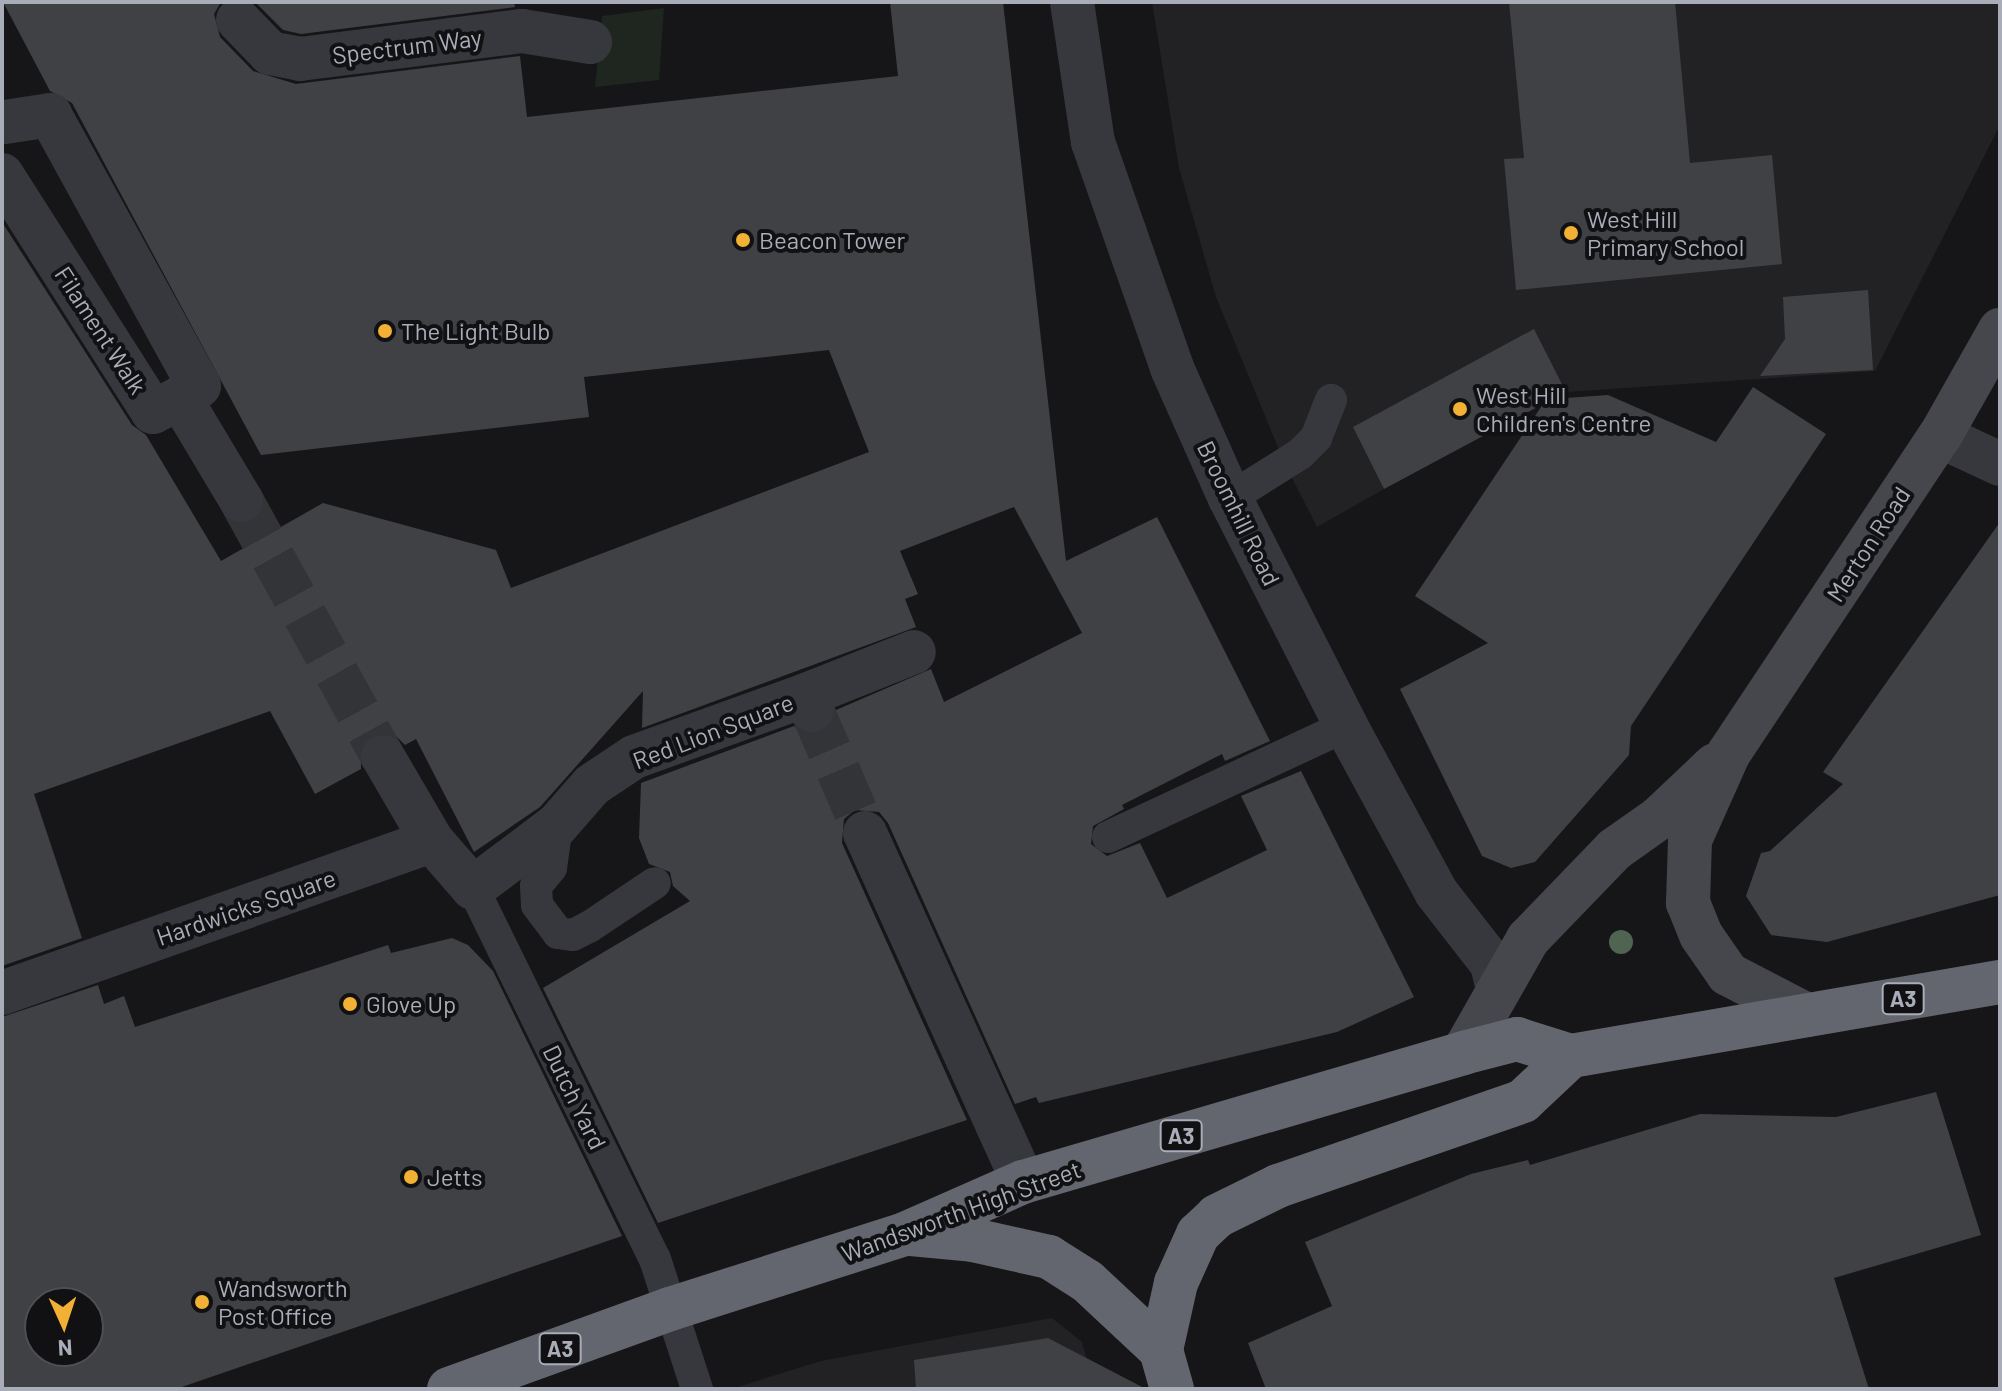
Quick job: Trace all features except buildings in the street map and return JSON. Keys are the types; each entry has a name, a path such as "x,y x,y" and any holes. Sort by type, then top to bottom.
{"highway":[{"name":"A3","path":"1807,1015 2000,982"},
{"name":"Wandsworth High Street","path":"449,1389 670,1309 905,1234 1023,1182 1463,1053 1517,1039 1571,1056 1807,1015"},
{"name":"A3","path":"1166,1369 1176,1283 1198,1234 1217,1216 1278,1186 1523,1101 1571,1056"},
{"name":"A3","path":"905,1234 973,1240 1049,1257 1087,1281 1166,1369"}],"street":[{"name":"Broomhill Road","path":"1072,2 1093,142 1172,368 1230,498 1346,726 1436,892 1492,964 1497,986"},
{"name":"Spectrum Way","path":"238,20 270,53 300,59 522,31 590,42"},
{"name":"Filament Walk","path":"2,175 153,412 199,386 50,115 12,115"},
{"path":"33,224 92,194"},
{"name":"Merton Road","path":"1807,1015 1728,974 1701,935 1688,903 1690,840 1729,753 1940,436 2000,330"},
{"name":"Filament Walk","path":"180,398 241,500"},
{"path":"1940,436 2000,464"},
{"name":"Red Lion Square","path":"473,888 557,825 592,785 634,757 809,702 914,652"},
{"name":"Merton Road","path":"1463,1053 1483,1023 1497,986 1528,939 1570,892 1729,753"},
{"path":"383,757 432,841 473,888"},
{"path":"865,833 1023,1182"},
{"name":"Hardwicks Square","path":"4,992 432,841"}],"lane":[{"path":"1230,498 1300,454 1316,438 1331,400"},
{"path":"1108,837 1346,726"},
{"path":"557,825 551,868 536,886 537,905 558,933 573,935 589,927 655,883"},
{"name":"Dutch Yard","path":"473,888 655,1259 697,1389"}],"shaded area":[{"name":"West Hill Primary School","path":"1152,2 2000,2 2000,125 1875,371 1566,392 1534,330 1354,427 1384,489 1317,527 1285,464 1216,297 1179,168"},
{"path":"664,8 659,80 595,87 602,16"},
{"path":"1052,1318 1082,1342 1095,1389 731,1389 821,1361"}],"tunnel":[{"path":"241,500 383,757"},
{"path":"812,710 865,833"}],"place":[{"name":"West Hill Primary School","path":"1571,233"},
{"name":"Beacon Tower","path":"743,240"},
{"name":"The Light Bulb","path":"385,331"},
{"name":"West Hill Children's Centre","path":"1460,409"},
{"name":"Glove Up","path":"350,1004"},
{"name":"Jetts","path":"411,1177"},
{"name":"Wandsworth Post Office","path":"202,1302"}]}
